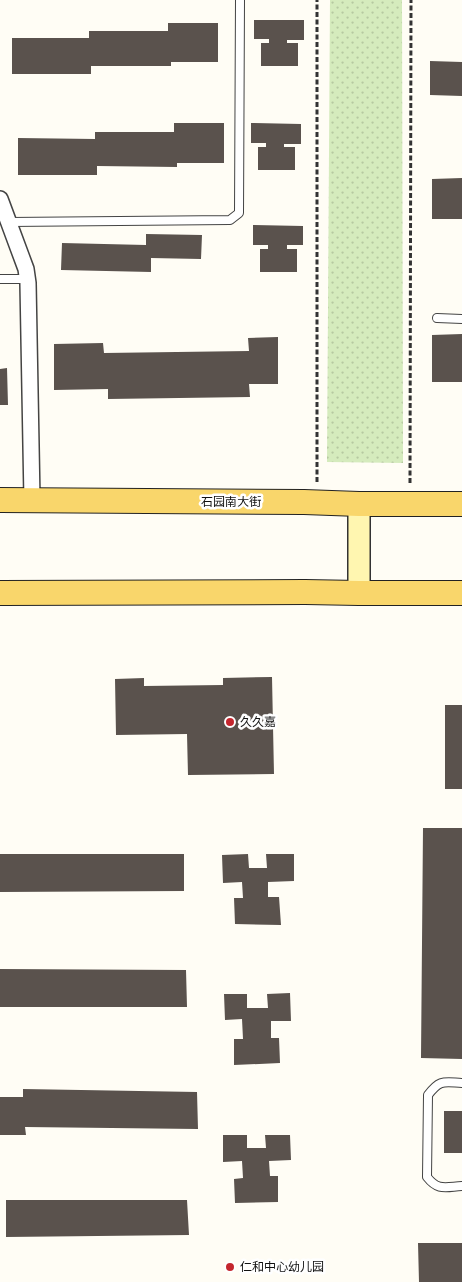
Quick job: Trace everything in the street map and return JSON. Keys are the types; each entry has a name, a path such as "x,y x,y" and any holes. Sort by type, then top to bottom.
{"main road":[{"name":"石园南大街","path":"0,500 462,504"},
{"path":"0,593 462,593"}],"street":[{"path":"0,198 28,278 32,500"},
{"path":"358,504 359,593"}],"lane":[{"path":"9,222 230,220 239,213 240,0"},
{"path":"0,279 28,278"},
{"path":"437,318 462,319"},
{"path":"462,1083 442,1082 435,1085 428,1095 427,1178 438,1187 462,1186"}],"path":[{"path":"317,0 317,503"},
{"path":"410,504 411,0"}],"green space":[{"path":"330,0 402,0 403,463 327,462"}],"building":[{"path":"254,20 304,20 304,40 287,40 287,43 298,43 298,66 261,66 261,43 269,43 269,39 254,39"},
{"path":"168,23 218,23 218,62 171,62 171,66 91,66 91,74 12,74 12,38 89,38 89,31 168,31"},
{"path":"430,61 462,62 462,96 430,95"},
{"path":"174,123 224,123 224,163 177,163 177,167 97,166 97,175 18,175 18,138 95,139 95,132 174,132"},
{"path":"251,123 301,124 301,144 284,144 284,147 295,147 295,170 258,170 258,147 266,147 266,143 251,143"},
{"path":"462,178 462,219 432,219 432,179"},
{"path":"253,225 303,226 303,245 287,245 287,249 297,249 297,272 260,272 260,249 268,249 268,245 253,245"},
{"path":"146,234 202,235 201,259 151,258 151,272 61,270 62,243 146,245"},
{"path":"462,334 462,382 432,382 432,335"},
{"path":"278,337 278,384 249,384 250,397 108,399 108,389 54,390 54,344 103,343 104,353 249,351 248,338"},
{"path":"7,368 8,405 0,405 0,369"},
{"path":"272,677 274,774 188,775 187,734 116,735 115,679 144,678 144,686 223,685 223,678"},
{"path":"445,705 462,705 462,789 445,789"},
{"path":"423,828 462,828 462,1059 421,1058"},
{"path":"0,854 184,854 184,891 0,892"},
{"path":"248,854 249,868 267,868 266,854 294,854 294,881 268,882 268,897 279,897 281,925 235,924 234,898 243,898 242,882 223,883 222,855"},
{"path":"0,969 186,970 187,1007 0,1007"},
{"path":"290,993 291,1021 271,1021 271,1038 279,1038 280,1063 234,1065 234,1039 243,1039 242,1019 225,1020 224,994 247,994 247,1008 268,1008 267,994"},
{"path":"23,1089 197,1092 198,1129 25,1127 26,1135 0,1135 0,1097 23,1097"},
{"path":"444,1111 462,1111 462,1153 444,1153"},
{"path":"223,1135 247,1135 247,1148 266,1148 265,1135 290,1135 291,1160 269,1161 270,1176 278,1176 278,1202 235,1203 234,1179 243,1178 242,1161 223,1162"},
{"path":"6,1200 187,1200 189,1235 6,1237"},
{"path":"418,1243 462,1243 462,1282 419,1282"}],"place":[{"name":"久久嘉","path":"230,722"},
{"name":"仁和中心幼儿园","path":"230,1267"}]}
